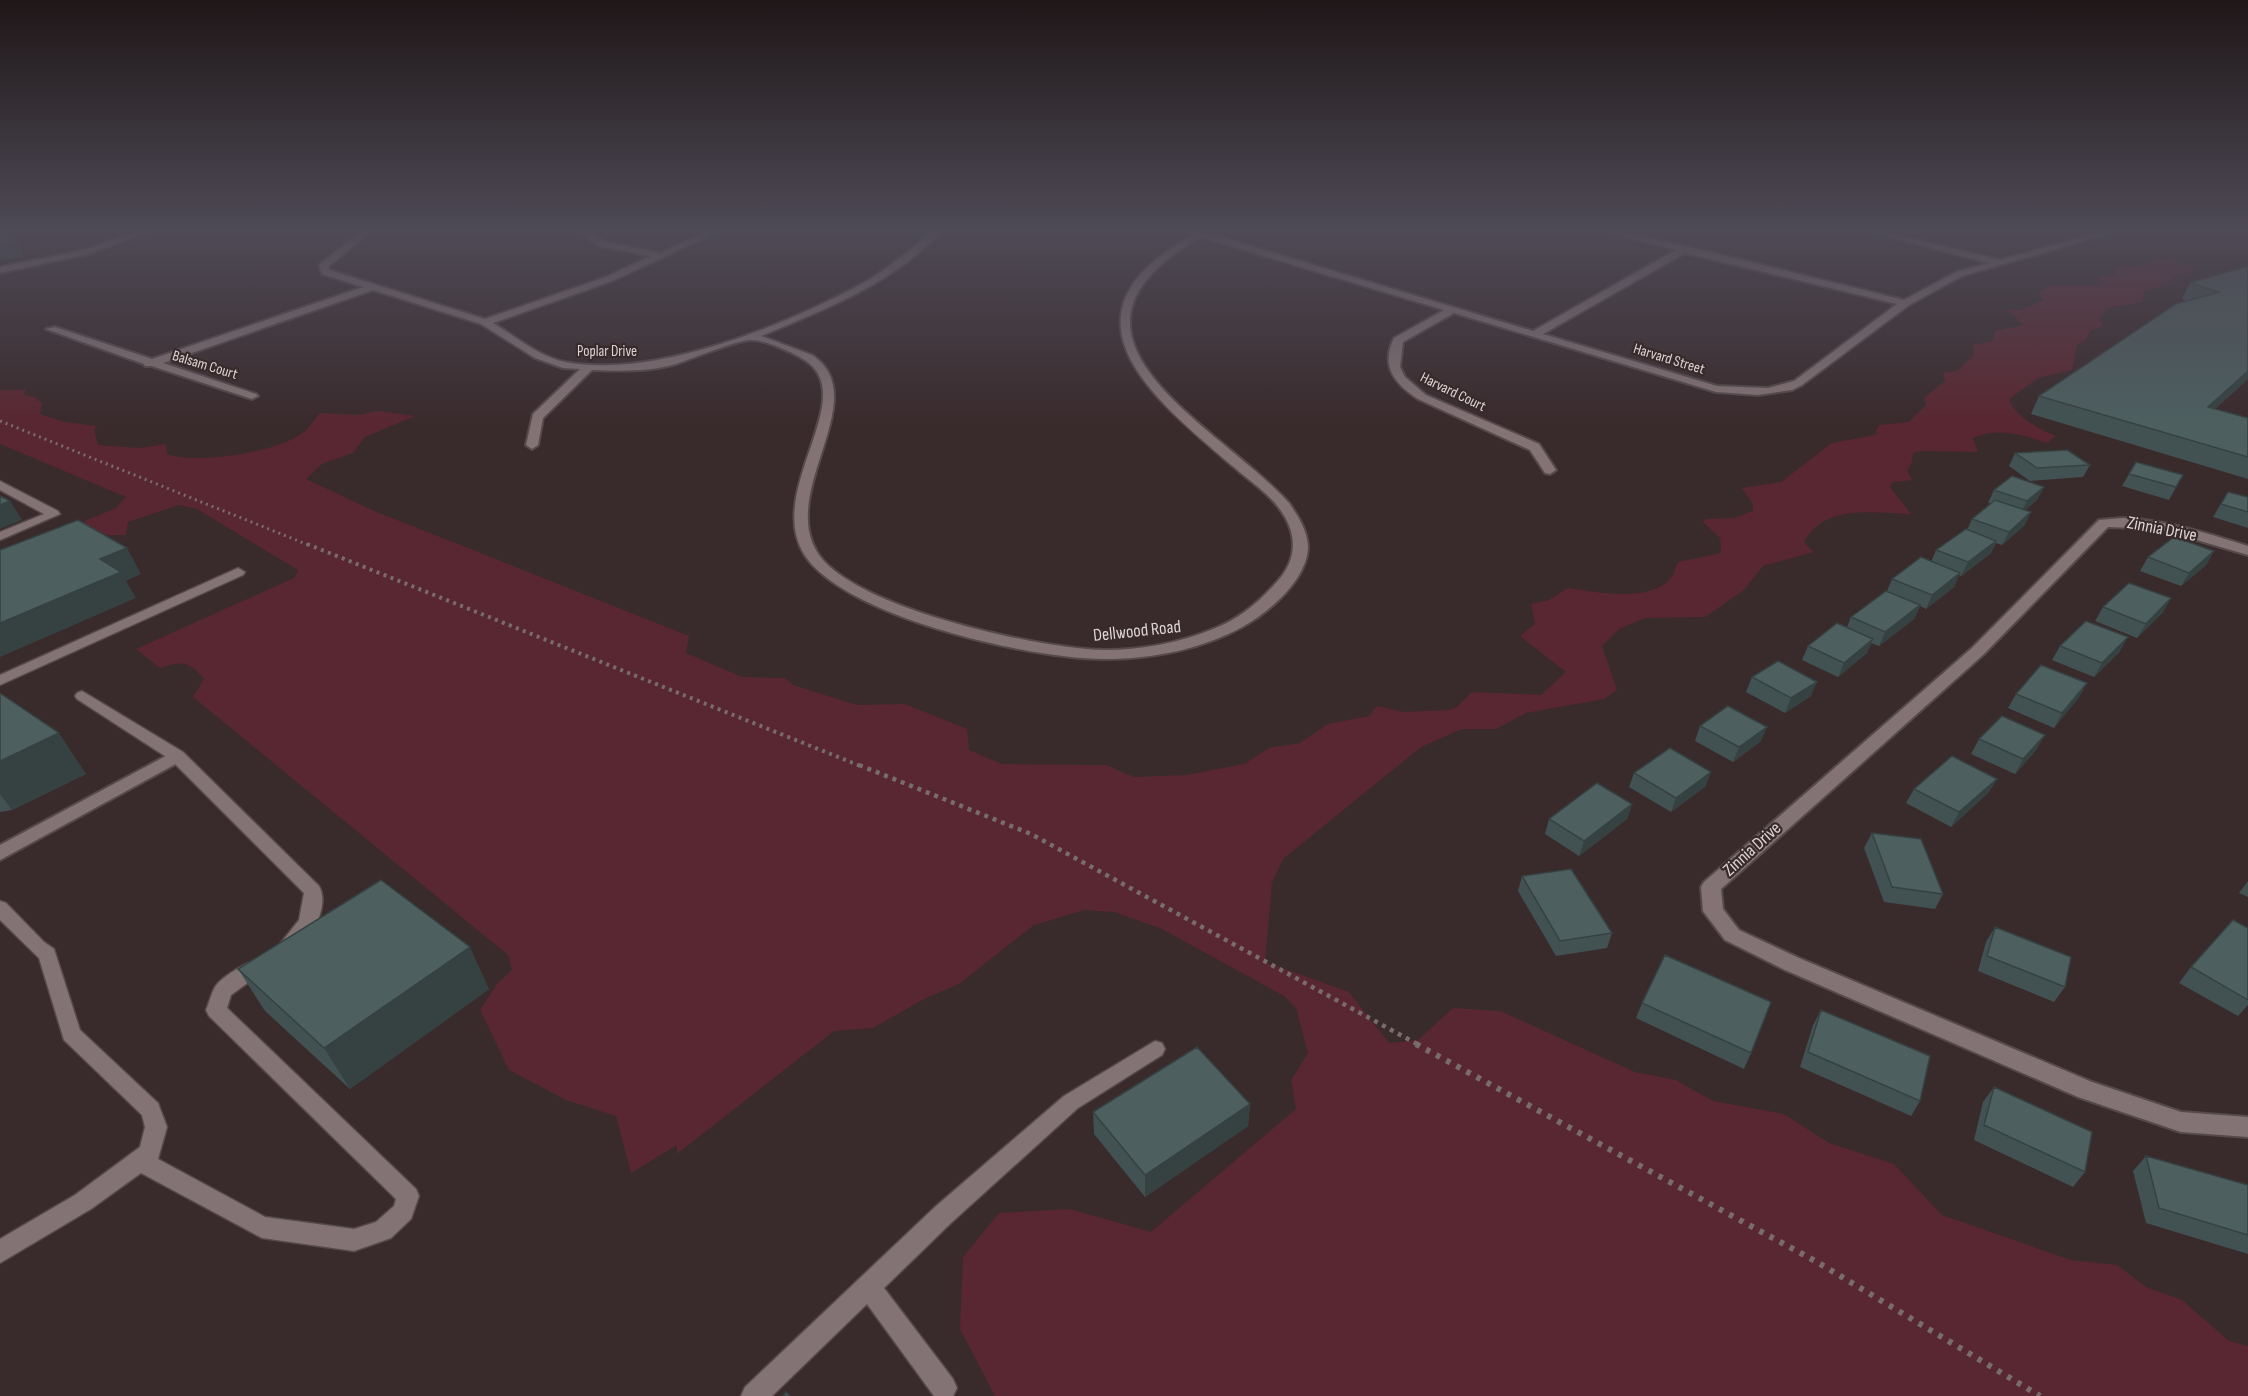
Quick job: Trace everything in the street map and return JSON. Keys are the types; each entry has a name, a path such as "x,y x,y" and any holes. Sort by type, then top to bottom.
{"street":[{"name":"Balsam Court","path":"149,364 349,295"},
{"name":"Poplar Drive","path":"394,295 485,322 539,356 563,365 588,368 624,368 670,362 751,336 846,295"},
{"path":"485,322 562,295"},
{"name":"Dellwood Road","path":"751,336 812,359 822,369 828,382 831,403 800,500 801,536 823,569 880,603 1000,640 1087,654 1197,643 1249,618 1295,573 1300,539 1283,502 1179,412 1136,364 1126,332 1125,309 1131,295"},
{"name":"Harvard Street","path":"1407,295 1716,389 1768,392 1786,390 1798,383 1905,303 1920,295"},
{"path":"1535,334 1604,295"},
{"path":"1873,295 1905,303"},
{"name":"Harvard Court","path":"1454,309 1398,340 1392,356 1393,368 1405,385 1422,397 1535,447 1550,470"},
{"name":"Balsam Court","path":"51,329 149,364 252,396"},
{"path":"532,445 537,417 588,368"},
{"name":"Zinnia Drive","path":"2248,551 2168,527 2130,520 2104,522 1978,651 1733,865 1711,887 1713,911 1732,935 1792,964 2086,1090 2181,1122 2248,1127"},
{"path":"0,853 177,756"}],"lane":[{"path":"0,485 54,514 0,536"},
{"path":"0,681 238,572"},
{"path":"82,696 177,756 313,891 314,906 299,937 223,990 216,1010 408,1196 403,1212 383,1230 354,1240 262,1227 140,1161"},
{"path":"0,908 37,947 47,954 71,1034 151,1110 156,1127 150,1153 83,1202 0,1252"},
{"path":"754,1396 943,1215 1071,1102 1155,1049"},
{"path":"868,1286 944,1388"}],"path":[{"path":"0,421 1031,834 1817,1262 2040,1396"}],"shaded area":[{"path":"2040,295 2143,295 2142,302 2108,308 2099,319 2103,326 2090,331 2086,340 2077,345 2072,370 2038,378 2009,399 2022,417 2056,436 2047,443 2020,435 1991,433 1973,438 1978,452 1923,451 1913,453 1912,462 1907,470 1912,480 1893,482 1890,487 1911,514 1851,513 1824,521 1804,542 1813,552 1763,566 1744,590 1705,617 1645,618 1619,629 1602,646 1617,690 1604,699 1526,713 1496,729 1462,729 1421,747 1283,859 1272,883 1265,962 1349,992 1389,1043 1418,1040 1453,1008 1500,1011 1635,1072 1676,1080 1713,1101 1784,1114 1829,1143 1894,1164 1942,1215 2071,1260 2117,1265 2146,1287 2182,1300 2229,1341 2248,1346 2248,1396 995,1396 960,1329 963,1257 999,1213 1070,1209 1151,1232 1296,1109 1291,1080 1308,1053 1296,1008 1284,996 1162,929 1114,912 1084,910 1034,925 959,984 924,999 873,1028 834,1031 677,1154 677,1145 631,1173 616,1116 566,1100 509,1070 480,1010 497,984 512,970 508,955 193,697 204,679 194,668 179,663 160,668 136,649 294,578 298,570 197,509 179,505 128,522 126,535 97,535 0,556 116,508 126,497 0,444 0,390 26,390 24,395 34,397 42,403 40,414 65,422 97,426 94,430 98,445 140,448 166,444 167,454 180,457 238,455 278,445 305,431 320,413 357,415 378,411 415,416 365,437 353,453 322,464 306,479 372,510 689,636 686,653 742,677 785,678 793,685 857,705 905,704 967,729 969,750 1002,764 1106,765 1134,777 1186,775 1244,764 1269,748 1300,743 1328,724 1369,716 1377,706 1403,712 1450,710 1457,707 1472,692 1541,695 1566,672 1520,636 1535,624 1531,604 1549,600 1568,588 1621,594 1649,591 1661,586 1671,577 1678,562 1721,553 1720,538 1703,522 1706,519 1735,518 1753,511 1753,504 1742,488 1781,482 1832,443 1875,435 1879,425 1909,422 1926,405 1924,398 1945,381 1943,373 1957,371 1975,354 1972,345 1993,341 1995,331 2024,325 2007,310 2026,308 2044,300"}],"building":[{"path":"2208,295 2248,295 2248,371 2208,407 2248,418 2248,457 2039,396 2176,304"},
{"path":"2067,450 2090,465 2037,468 2015,453"},
{"path":"2136,462 2183,475 2176,487 2129,474"},
{"path":"2012,476 2044,487 2027,501 1994,490"},
{"path":"2228,492 2248,497 2248,512 2221,504"},
{"path":"0,496 10,501 0,505"},
{"path":"1995,500 2031,512 2009,532 1972,519"},
{"path":"78,520 127,548 100,559 121,572 0,623 0,550"},
{"path":"1966,529 1996,541 1968,562 1936,550"},
{"path":"2174,537 2214,551 2189,573 2148,557"},
{"path":"1921,557 1960,573 1932,595 1892,579"},
{"path":"2129,583 2171,598 2146,624 2103,607"},
{"path":"1886,591 1920,605 1885,632 1851,617"},
{"path":"2086,621 2128,637 2102,663 2060,646"},
{"path":"1837,623 1873,639 1844,663 1808,646"},
{"path":"1778,661 1817,682 1791,698 1752,677"},
{"path":"2041,665 2087,683 2062,713 2016,694"},
{"path":"0,693 59,733 0,761"},
{"path":"1728,706 1767,727 1739,747 1700,726"},
{"path":"2002,716 2045,735 2023,759 1979,739"},
{"path":"1670,748 1711,772 1676,798 1634,773"},
{"path":"1952,756 1997,779 1959,812 1914,789"},
{"path":"1597,783 1632,804 1584,841 1549,819"},
{"path":"1872,833 1921,839 1943,894 1892,887"},
{"path":"1571,869 1612,933 1560,941 1522,876"},
{"path":"381,880 470,947 324,1048 238,969"},
{"path":"2233,920 2248,928 2248,1000 2191,967"},
{"path":"1995,927 2071,957 2065,987 1987,956"},
{"path":"1665,955 1771,1002 1751,1053 1642,1003"},
{"path":"1821,1010 1930,1056 1920,1101 1808,1052"},
{"path":"1197,1047 1250,1104 1145,1175 1093,1112"},
{"path":"1994,1087 2092,1132 2085,1172 1984,1125"},
{"path":"2146,1156 2248,1185 2248,1235 2159,1208"}]}
